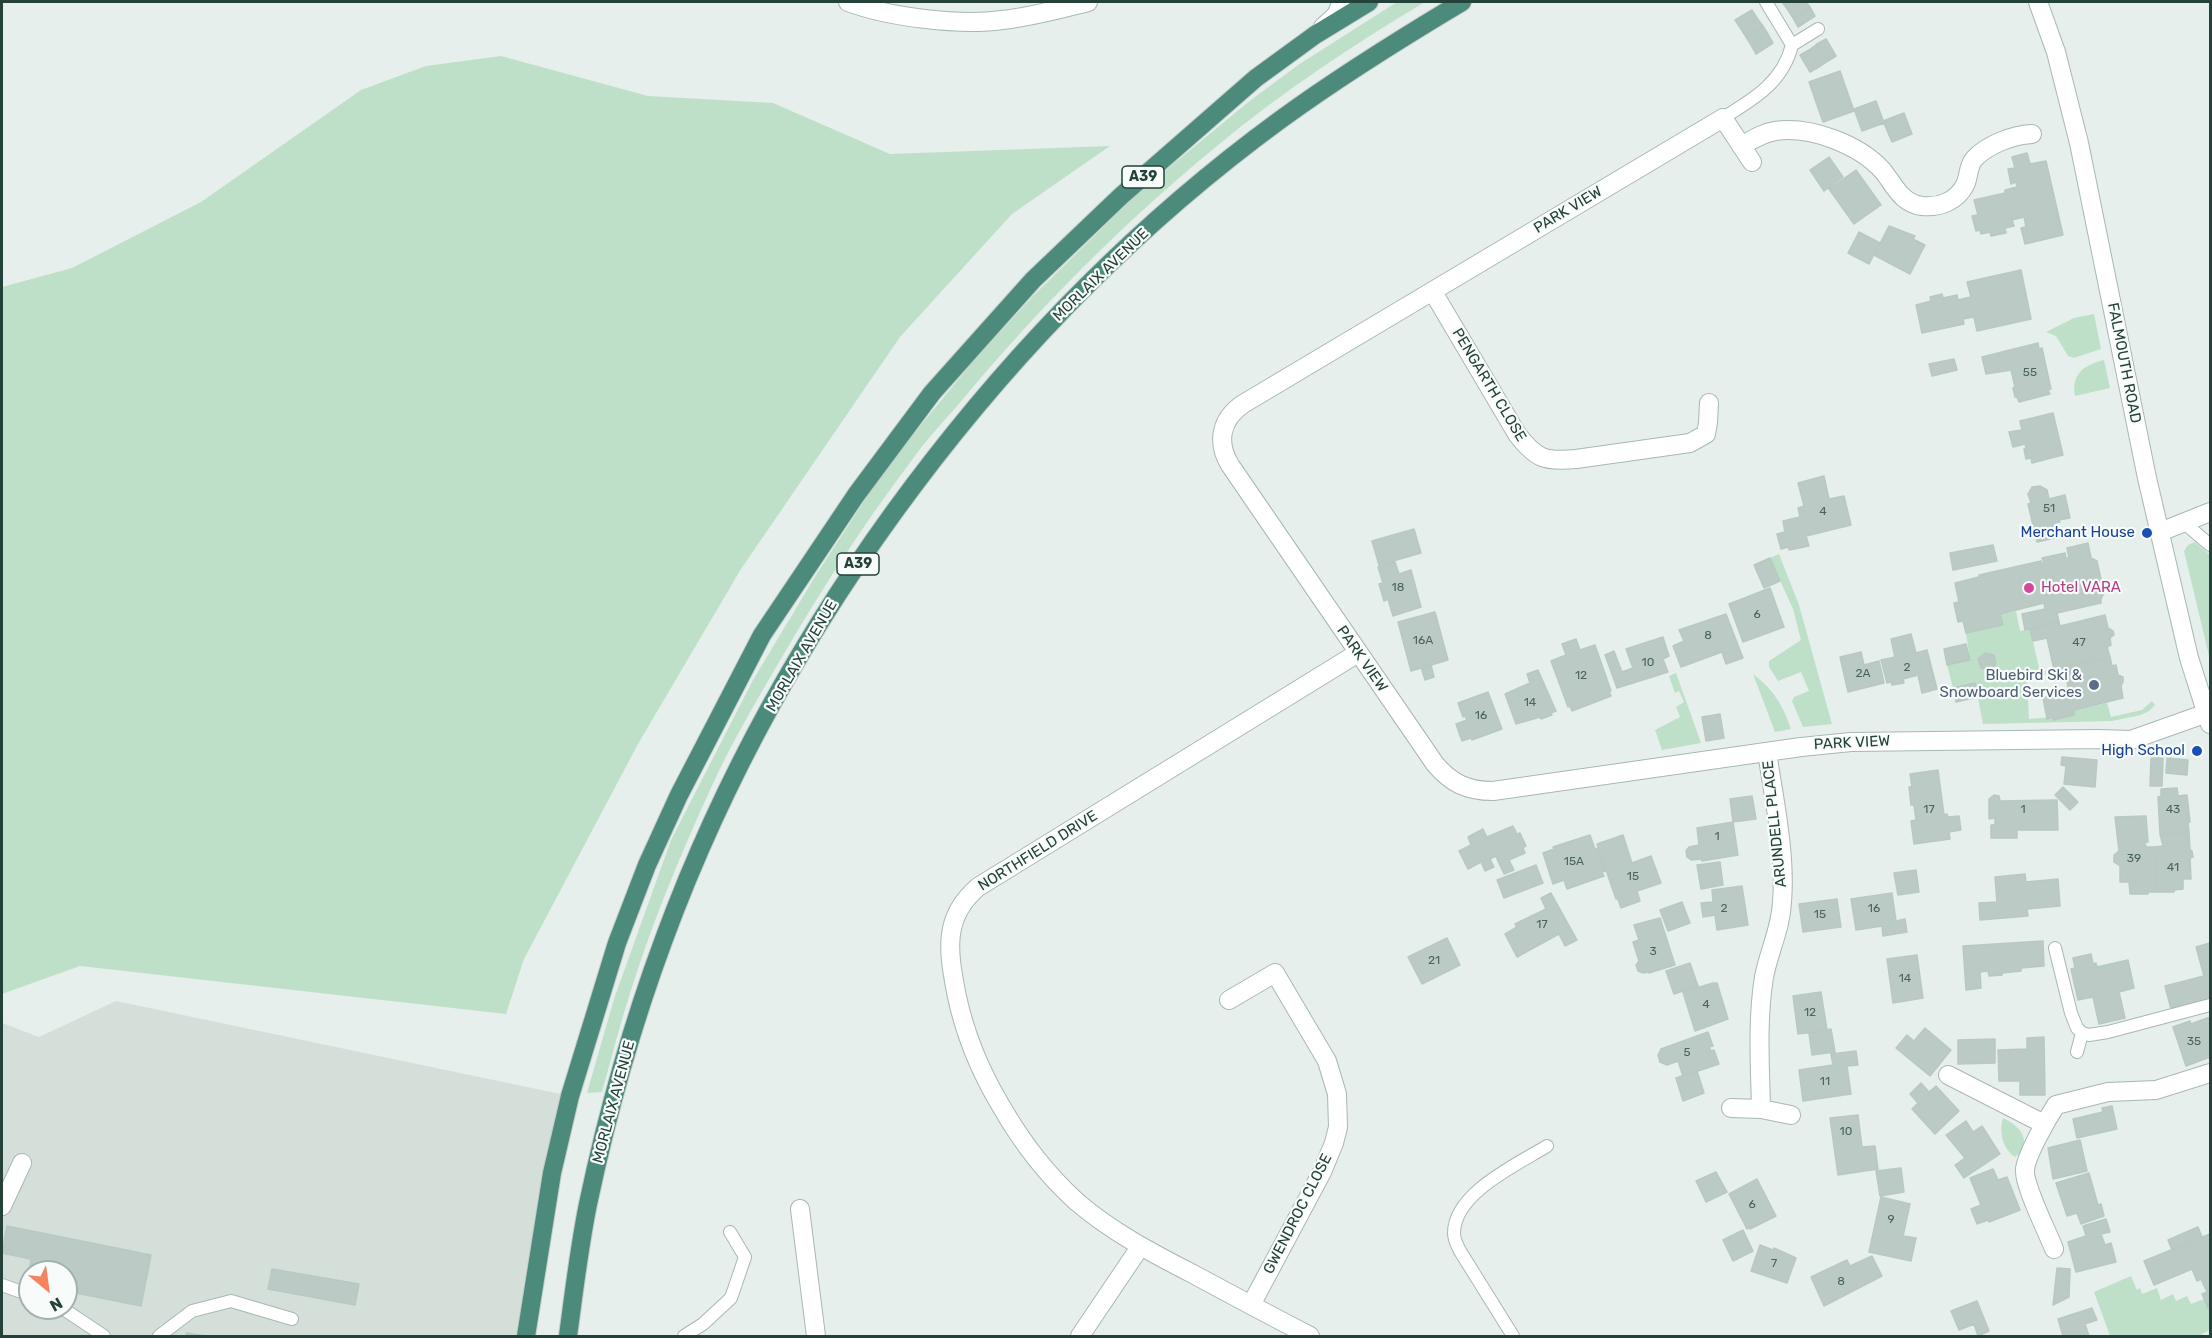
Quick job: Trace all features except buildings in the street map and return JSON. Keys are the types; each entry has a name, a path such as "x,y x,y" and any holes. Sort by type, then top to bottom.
{"highway":[{"name":"A39","path":"526,1336 552,1173 570,1096 617,943 647,865 762,635 856,495 932,393 1033,280 1121,196 1256,78 1315,35 1369,2"},
{"name":"MORLAIX AVENUE","path":"568,1336 588,1206 603,1140 625,1059 664,937 705,839 761,726 817,627 864,555 902,500 990,391 1113,261 1204,180 1277,122 1371,57 1462,2"}],"street":[{"path":"848,2 869,10 956,22 1001,21 1088,2"},
{"path":"1315,35 1336,15 1342,2"},
{"name":"FALMOUTH ROAD","path":"2038,2 2056,52 2079,143 2147,478 2189,658 2209,718"},
{"path":"1723,118 1752,162"},
{"name":"PARK VIEW","path":"1723,118 1243,404 1230,415 1222,431 1222,448 1230,465 1435,764 1449,779 1465,788 1493,791 1851,742 2131,740 2209,718"},
{"path":"1742,146 1775,131 1828,137 1854,148 1869,158 1883,171 1904,199 1919,206 1936,206 1952,199 1965,185 1971,163 1978,156 2014,136 2031,134"},
{"name":"PENGARTH CLOSE","path":"1433,292 1517,434 1534,454 1541,458 1576,459 1690,442 1706,434 1708,403"},
{"path":"2160,532 2211,512"},
{"name":"NORTHFIELD DRIVE","path":"1310,1336 1140,1247 1098,1218 1053,1179 1032,1154 995,1096 969,1038 959,1008 953,977 952,922 961,904 989,880 1358,653"},
{"name":"ARUNDELL PLACE","path":"1761,1109 1762,996 1767,962 1781,919 1783,882 1767,752"},
{"name":"GWENDROC CLOSE","path":"1229,1000 1275,973 1327,1061 1333,1077 1339,1111 1338,1127 1328,1158 1251,1305"},
{"path":"2054,1249 2032,1195 2025,1170 2044,1124 2056,1105 2108,1092 2156,1090 2211,1073"},
{"path":"1948,1075 2044,1124"},
{"path":"1731,1108 1761,1109 1791,1114"},
{"path":"2,1206 22,1163"},
{"path":"800,1209 816,1336"},
{"path":"1080,1336 1140,1247"}],"lane":[{"path":"1766,2 1792,45"},
{"path":"1723,118 1769,87 1788,60 1792,45 1818,29"},
{"path":"2184,522 2211,545"},
{"path":"2055,948 2071,1014 2082,1033 2089,1035 2108,1032 2211,1005"},
{"path":"2077,1052 2082,1033"},
{"path":"1514,1336 1460,1251 1454,1237 1454,1230 1468,1201 1478,1190 1547,1146"},
{"path":"684,1336 703,1324 731,1298 745,1257 730,1232"},
{"path":"2,1285 18,1291"},
{"path":"159,1336 192,1311 231,1301 292,1319"},
{"path":"78,1319 104,1336"}],"shaded area":[{"path":"116,1001 570,1096 526,1336 2,1336 2,1023 39,1037"}],"green space":[{"path":"1397,2 1425,2 1292,88 1217,146 1149,205 1084,266 1022,331 915,455 863,528 820,595 729,750 690,836 650,934 624,1011 602,1092 587,1093 614,999 671,840 753,680 816,575 887,466 972,363 1033,296 1136,195 1247,103 1298,65"},
{"path":"501,56 648,96 773,103 890,154 1110,146 1012,214 900,337 741,569 638,744 524,959 506,1014 80,966 2,994 2,287 72,268 201,202 361,90 426,66"},
{"path":"2094,314 2101,349 2074,358 2068,356 2056,336 2046,332 2074,318"},
{"path":"2104,360 2110,388 2075,396 2075,382 2080,372"},
{"path":"2195,542 2210,555 2210,660 2184,551 2188,545"},
{"path":"1779,554 1799,605 1832,724 1803,727 1792,701 1794,697 1809,691 1801,672 1778,681 1769,667 1769,661 1801,640 1793,609 1770,558"},
{"path":"2016,611 2020,631 2030,629 2040,672 2064,667 2064,670 2027,679 2029,719 2053,717 2054,720 2074,715 2074,710 2107,703 2111,717 2142,710 2152,701 2155,705 2141,715 2112,721 1983,724 1975,683 1953,688 1947,665 1970,660 1966,633 2002,625 2000,614"},
{"path":"1676,673 1701,743 1662,750 1655,730 1680,717 1676,707 1684,702 1679,691 1675,693 1669,676"},
{"path":"1753,674 1777,698 1791,729 1775,732"},
{"path":"2003,1118 2017,1127 2023,1135 2023,1151 2015,1157 2007,1149 2003,1139 2001,1129"},
{"path":"2131,1276 2137,1290 2140,1288 2142,1294 2157,1288 2161,1300 2173,1294 2176,1301 2187,1296 2191,1304 2204,1299 2208,1308 2210,1307 2210,1330 2202,1334 2203,1336 2110,1336 2094,1292"}],"place":[{"name":"Merchant House","path":"2147,533"},
{"name":"Hotel VARA","path":"2029,588"},
{"name":"Bluebird Ski & Snowboard Services","path":"2094,685"},
{"name":"High School","path":"2197,751"}]}
